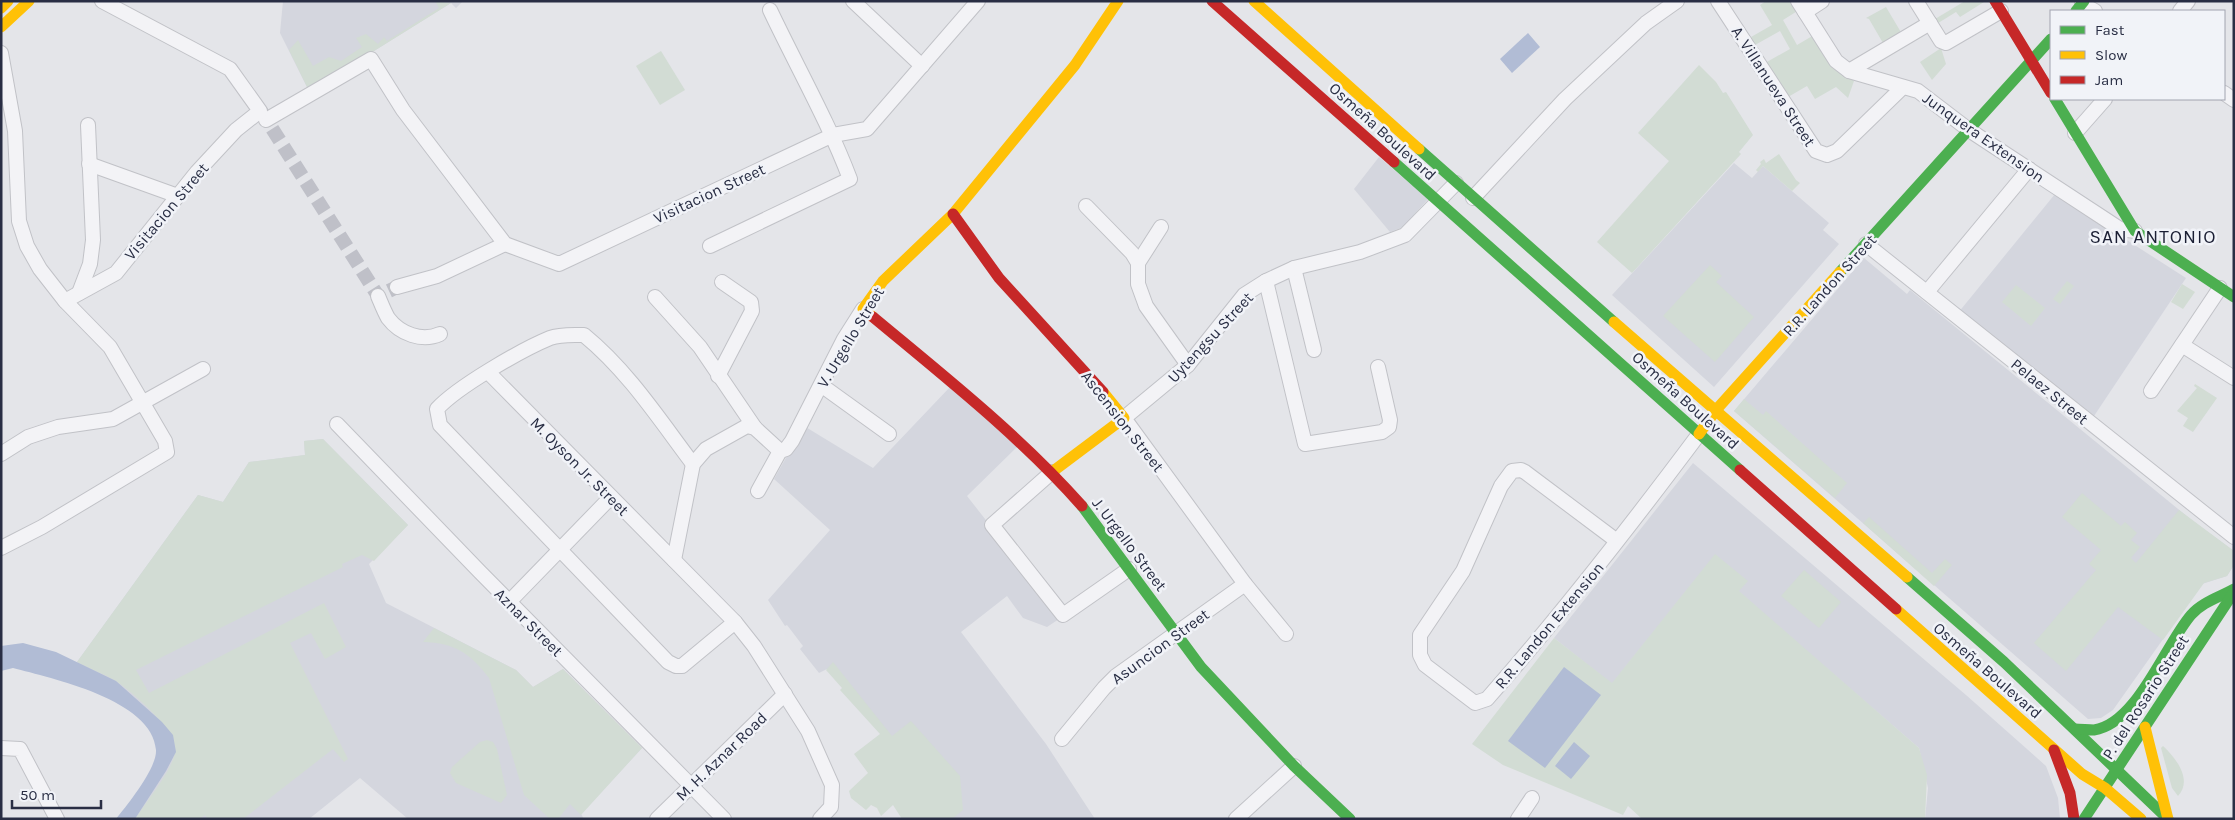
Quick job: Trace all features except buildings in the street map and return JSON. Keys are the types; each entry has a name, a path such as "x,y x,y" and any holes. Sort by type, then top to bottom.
{"main road":[{"path":"1,8 8,1"},
{"path":"1,27 29,1"},
{"name":"V. Urgello Street","path":"863,309 883,281 953,214 1075,65 1118,1"},
{"name":"Osmeña Boulevard","path":"1212,1 2054,750 2082,774 2105,788 2142,819"},
{"name":"Osmeña Boulevard","path":"1254,1 1456,183 1989,650 2118,768 2168,819"},
{"path":"1998,6 2050,91"},
{"name":"R.R. Landon Street","path":"1699,434 1716,410 2050,39"},
{"path":"2055,100 2135,231 2234,297"},
{"name":"Ascension Street","path":"953,214 999,278 1085,371 1124,418"},
{"name":"J. Urgello Street","path":"863,309 954,384 1052,472 1087,512 1176,634 1222,692 1294,766 1350,819"},
{"name":"Uytengsu Street","path":"1052,472 1124,418"},
{"path":"2075,728 2096,730 2120,718 2192,614 2234,591"},
{"name":"P. del Rosario Street","path":"2084,819 2234,591"},
{"path":"2145,727 2168,819"},
{"path":"2054,750 2070,792 2074,819"}],"street":[{"path":"102,1 230,69 263,115"},
{"path":"853,1 922,66"},
{"name":"Visitacion Street","path":"65,301 116,273 178,196 236,130 371,58 403,110 506,244 559,264 833,135 867,128 978,1"},
{"path":"1473,198 1564,99 1657,13 1677,1"},
{"name":"A. Villanueva Street","path":"1718,1 1816,151 1827,155 1837,151 1903,87"},
{"path":"1801,6 1822,1"},
{"path":"1916,1 1941,40 1946,44 1998,6"},
{"path":"2081,5 2093,10"},
{"name":"Junquera Extension","path":"1801,6 1836,61 1849,71 1918,91 1969,130 2120,229 2135,231"},
{"path":"710,246 850,179 833,135 809,93 770,10"},
{"path":"1849,71 1930,23"},
{"path":"1,53 15,131 19,221 27,246 40,269 65,301 110,347 165,442 168,452 42,527 1,548"},
{"path":"2075,133 2104,100"},
{"path":"79,293 90,264 93,240 88,125"},
{"path":"89,164 178,196"},
{"path":"1926,292 2029,169"},
{"name":"Uytengsu Street","path":"1124,418 1188,365 1244,295 1266,281 1294,268 1360,252 1405,235 1456,183"},
{"path":"1086,206 1122,240 1138,263"},
{"path":"1161,228 1138,263 1138,284 1146,306 1188,365"},
{"path":"397,287 437,276 506,244"},
{"name":"Pelaez Street","path":"1866,244 2234,537"},
{"path":"1294,268 1314,350"},
{"path":"1266,281 1305,444 1382,432 1388,427 1390,420 1378,367"},
{"path":"718,376 752,311 750,302 722,282"},
{"path":"2151,391 2220,288"},
{"path":"378,296 388,318 401,330 416,337 431,338 440,334"},
{"path":"656,296 700,347 754,428 780,451"},
{"name":"V. Urgello Street","path":"758,491 780,451 786,449 792,441 863,309"},
{"path":"693,464 628,377 606,353 584,335 551,337 488,372 437,410 440,426 561,548 668,662 676,666 682,666 690,662 735,622"},
{"path":"2182,346 2234,378"},
{"path":"1,454 28,437 58,426 113,419 203,369"},
{"name":"M. Oyson Jr. Street","path":"488,372 735,622 754,646 808,731 832,784 831,807 820,819"},
{"path":"821,385 889,434"},
{"name":"Ascension Street","path":"1124,418 1245,584 1286,634"},
{"name":"Aznar Street","path":"337,424 509,602 724,819"},
{"path":"674,560 693,464 706,449 731,434 747,426 754,428"},
{"name":"R.R. Landon Street","path":"1617,541 1699,434"},
{"name":"R.R. Landon Extension","path":"1521,470 1525,472 1617,541 1542,636 1487,699 1475,703 1425,665 1420,655 1420,635 1463,571 1506,477 1512,471 1521,470"},
{"path":"1052,472 992,525 1063,616 1129,569"},
{"path":"509,602 610,497"},
{"name":"Asuncion Street","path":"1062,739 1104,688 1245,584"},
{"name":"M. H. Aznar Road","path":"657,819 690,784 785,694"},
{"path":"1,748 20,749 58,819"},
{"path":"1236,819 1294,766"},
{"path":"1518,819 1532,798"}],"shaded area":[{"path":"283,1 463,1 456,8 451,3 374,51 307,87 280,33"},
{"path":"435,1 451,3 374,51 307,87 289,50 298,40 313,66 329,57 341,61 362,47 356,38 366,34 378,44 384,37 387,41 439,8"},
{"path":"1766,1 1793,1 1799,10 1783,20 1797,45 1814,35 1835,64 1854,81 1848,98 1836,87 1815,99 1807,86 1788,97 1765,63 1790,49 1780,31 1755,45 1751,37 1772,25 1760,5"},
{"path":"1965,1 1984,2 1960,17 1956,12 1935,25 1935,19"},
{"path":"1886,7 1902,34 1883,43 1869,19 1866,18"},
{"path":"1941,48 1946,64 1932,80 1920,62"},
{"path":"661,51 685,90 660,105 636,66"},
{"path":"1699,65 1716,82 1723,93 1726,92 1753,135 1739,152 1741,154 1632,273 1597,242 1669,161 1638,133"},
{"path":"1779,154 1800,183 1792,191 1763,166 1758,172 1756,170 1764,159 1766,163"},
{"path":"1379,157 1428,199 1403,227 1390,232 1354,189"},
{"path":"1734,163 1752,178 1763,166 1829,223 1823,230 1839,244 1714,387 1612,295"},
{"path":"2055,194 2186,278 2094,416 1958,313"},
{"path":"1864,258 1907,294 1910,290 2194,522 2234,551 2234,565 2227,576 2202,584 2113,710 2101,718 2088,719 1734,411"},
{"path":"1710,265 1722,276 1716,282 1754,317 1715,362 1663,316"},
{"path":"2067,281 2074,286 2060,304 2053,299"},
{"path":"2182,284 2195,292 2183,309 2171,302"},
{"path":"2016,285 2045,308 2031,326 2002,302"},
{"path":"2195,384 2217,398 2193,432 2183,426 2188,418 2177,411 2197,388 2194,386"},
{"path":"950,387 1017,447 967,496 1062,617 1047,627 1023,618 1007,596 961,632 1046,744 1095,819 902,819 883,733 827,669 819,673 800,649 803,646 787,625 785,626 768,600 830,530 774,479 804,426 873,468"},
{"path":"1744,399 1763,415 1766,411 1847,483 1835,498 1734,411"},
{"path":"323,439 408,525 369,564 386,603 516,670 533,687 563,669 642,748 581,814 584,819 408,819 360,778 309,819 135,819 176,752 77,662 198,495 223,502 249,462 305,455 304,441"},
{"path":"323,439 408,525 374,561 362,555 342,564 343,567 136,670 149,693 324,603 346,647 325,659 311,633 290,643 348,759 344,762 333,749 243,819 208,819 205,815 200,819 135,819 169,769 175,753 175,744 163,724 133,694 116,681 77,662 198,495 223,502 249,462 305,455 304,441"},
{"path":"1693,463 1966,695 2046,766 2058,798 2060,819 1925,819 1928,788 1919,748 1707,565 1612,684 1554,638"},
{"path":"2082,493 2121,526 2125,522 2137,533 2131,540 2140,547 2131,558 2136,563 2179,510 2234,551 2234,565 2227,576 2204,583 2163,640 2118,607 2066,671 2034,643 2096,570 2089,564 2101,550 2062,517"},
{"path":"1869,517 1932,573 1945,559 1952,565 1934,586 1863,523"},
{"path":"1715,554 1748,581 1739,591 1919,748 1927,775 1925,819 1642,819 1628,806 1623,815 1503,765 1472,744 1554,638 1612,683"},
{"path":"1804,570 1841,602 1819,628 1781,596"},
{"path":"434,628 516,670 533,687 563,669 642,748 581,815 570,804 558,819 550,819 524,795 489,678 475,662 461,651 453,647 423,642"},
{"path":"833,662 892,736 911,721 960,776 963,810 952,819 902,819 893,805 881,816 877,808 871,805 866,810 851,798 849,791 868,773 854,754 880,734 840,690 842,688 826,670"},
{"path":"487,740 493,742 497,749 507,795 501,803 456,783 450,773 452,767 480,742"},
{"path":"2163,746 2177,763 2183,776 2184,783 2178,796 2172,788 2161,748"}],"water":[{"path":"1528,33 1540,47 1512,73 1500,59"},
{"path":"23,643 56,652 116,681 162,722 173,735 176,752 135,819 116,819 141,786 152,766 156,750 151,733 138,718 98,694 74,685 13,668 1,671 1,646"},
{"path":"1564,667 1601,695 1545,768 1508,741"},
{"path":"1574,742 1590,756 1571,779 1555,766"}],"tunnel":[{"path":"261,111 378,296 397,287"}],"traffic: fast":[{"path":"2077,10 2084,1"},
{"path":"1840,272 2050,40"},
{"path":"2056,100 2135,231 2234,297"},
{"path":"1419,149 1614,322"},
{"path":"1394,162 1740,470"},
{"path":"1082,506 1201,667 1294,766 1350,819"},
{"path":"1907,577 2004,662 2168,819"},
{"path":"2075,729 2094,730 2109,725 2124,714 2149,682 2181,628 2195,610 2234,589"},
{"path":"2084,819 2234,592"}],"traffic: slow":[{"path":"1,8 8,1"},
{"path":"1,27 29,1"},
{"path":"873,317 863,309 883,281 953,214 1075,65 1118,1"},
{"path":"1254,1 1419,149"},
{"path":"1699,434 1716,410 1840,272"},
{"path":"1614,322 1907,577"},
{"path":"1052,472 1124,418 1103,392"},
{"path":"1896,609 2082,774 2105,788 2141,819"},
{"path":"2145,727 2168,819"}],"traffic: jam":[{"path":"1212,1 1394,162"},
{"path":"1995,1 2050,91"},
{"path":"953,214 999,278 1103,392"},
{"path":"873,317 1008,431 1082,506"},
{"path":"1740,470 1896,609"},
{"path":"2054,750 2070,793 2074,819"}],"district":[{"name":"SAN ANTONIO","path":"2153,236"}]}
